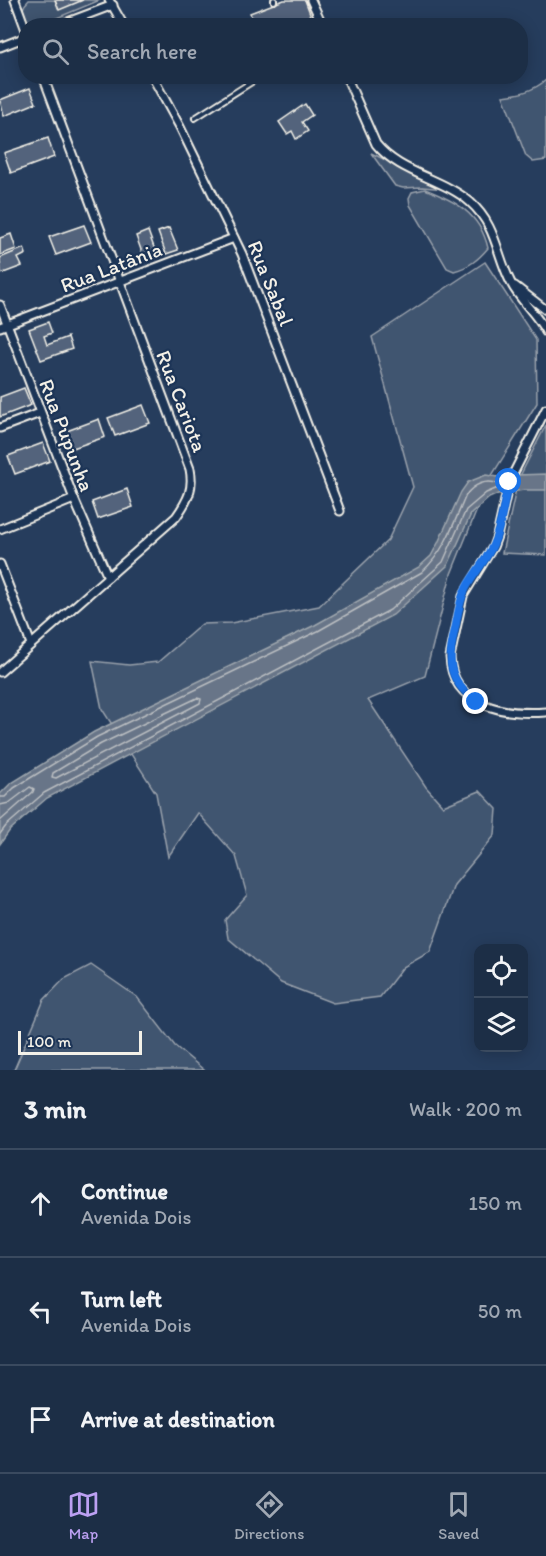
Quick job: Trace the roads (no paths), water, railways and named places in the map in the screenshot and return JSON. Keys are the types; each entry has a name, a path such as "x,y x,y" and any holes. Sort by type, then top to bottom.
{"street":[{"path":"16,0 22,18"},
{"path":"312,0 320,18"},
{"path":"76,18 111,3 119,18"},
{"path":"0,47 18,40"},
{"name":"Rua Cariota","path":"0,672 176,517 186,502 192,485 190,469 46,84"},
{"name":"Rua Sabal","path":"156,84 180,127 250,271 340,511"},
{"path":"350,84 376,144 384,153 459,194 484,216 495,236 512,284 536,314 546,332"},
{"name":"Rua Latânia","path":"4,326 234,238"},
{"path":"512,284 546,310"},
{"name":"Rua Pupunha","path":"0,305 4,326 108,577"},
{"path":"546,410 509,482 493,547 463,596 450,657 450,667 454,678 476,702 515,712 546,712"},
{"path":"0,428 40,413"},
{"path":"0,529 74,499"},
{"path":"0,564 31,644"}],"lane":[{"path":"195,118 248,84"}],"water":[{"path":"546,474 546,490 524,490 498,494 489,498 471,514 448,565 393,615 47,798 10,830 0,844 0,794 10,784 94,732 315,625 419,567 431,556 468,482 486,475 504,478"}]}
